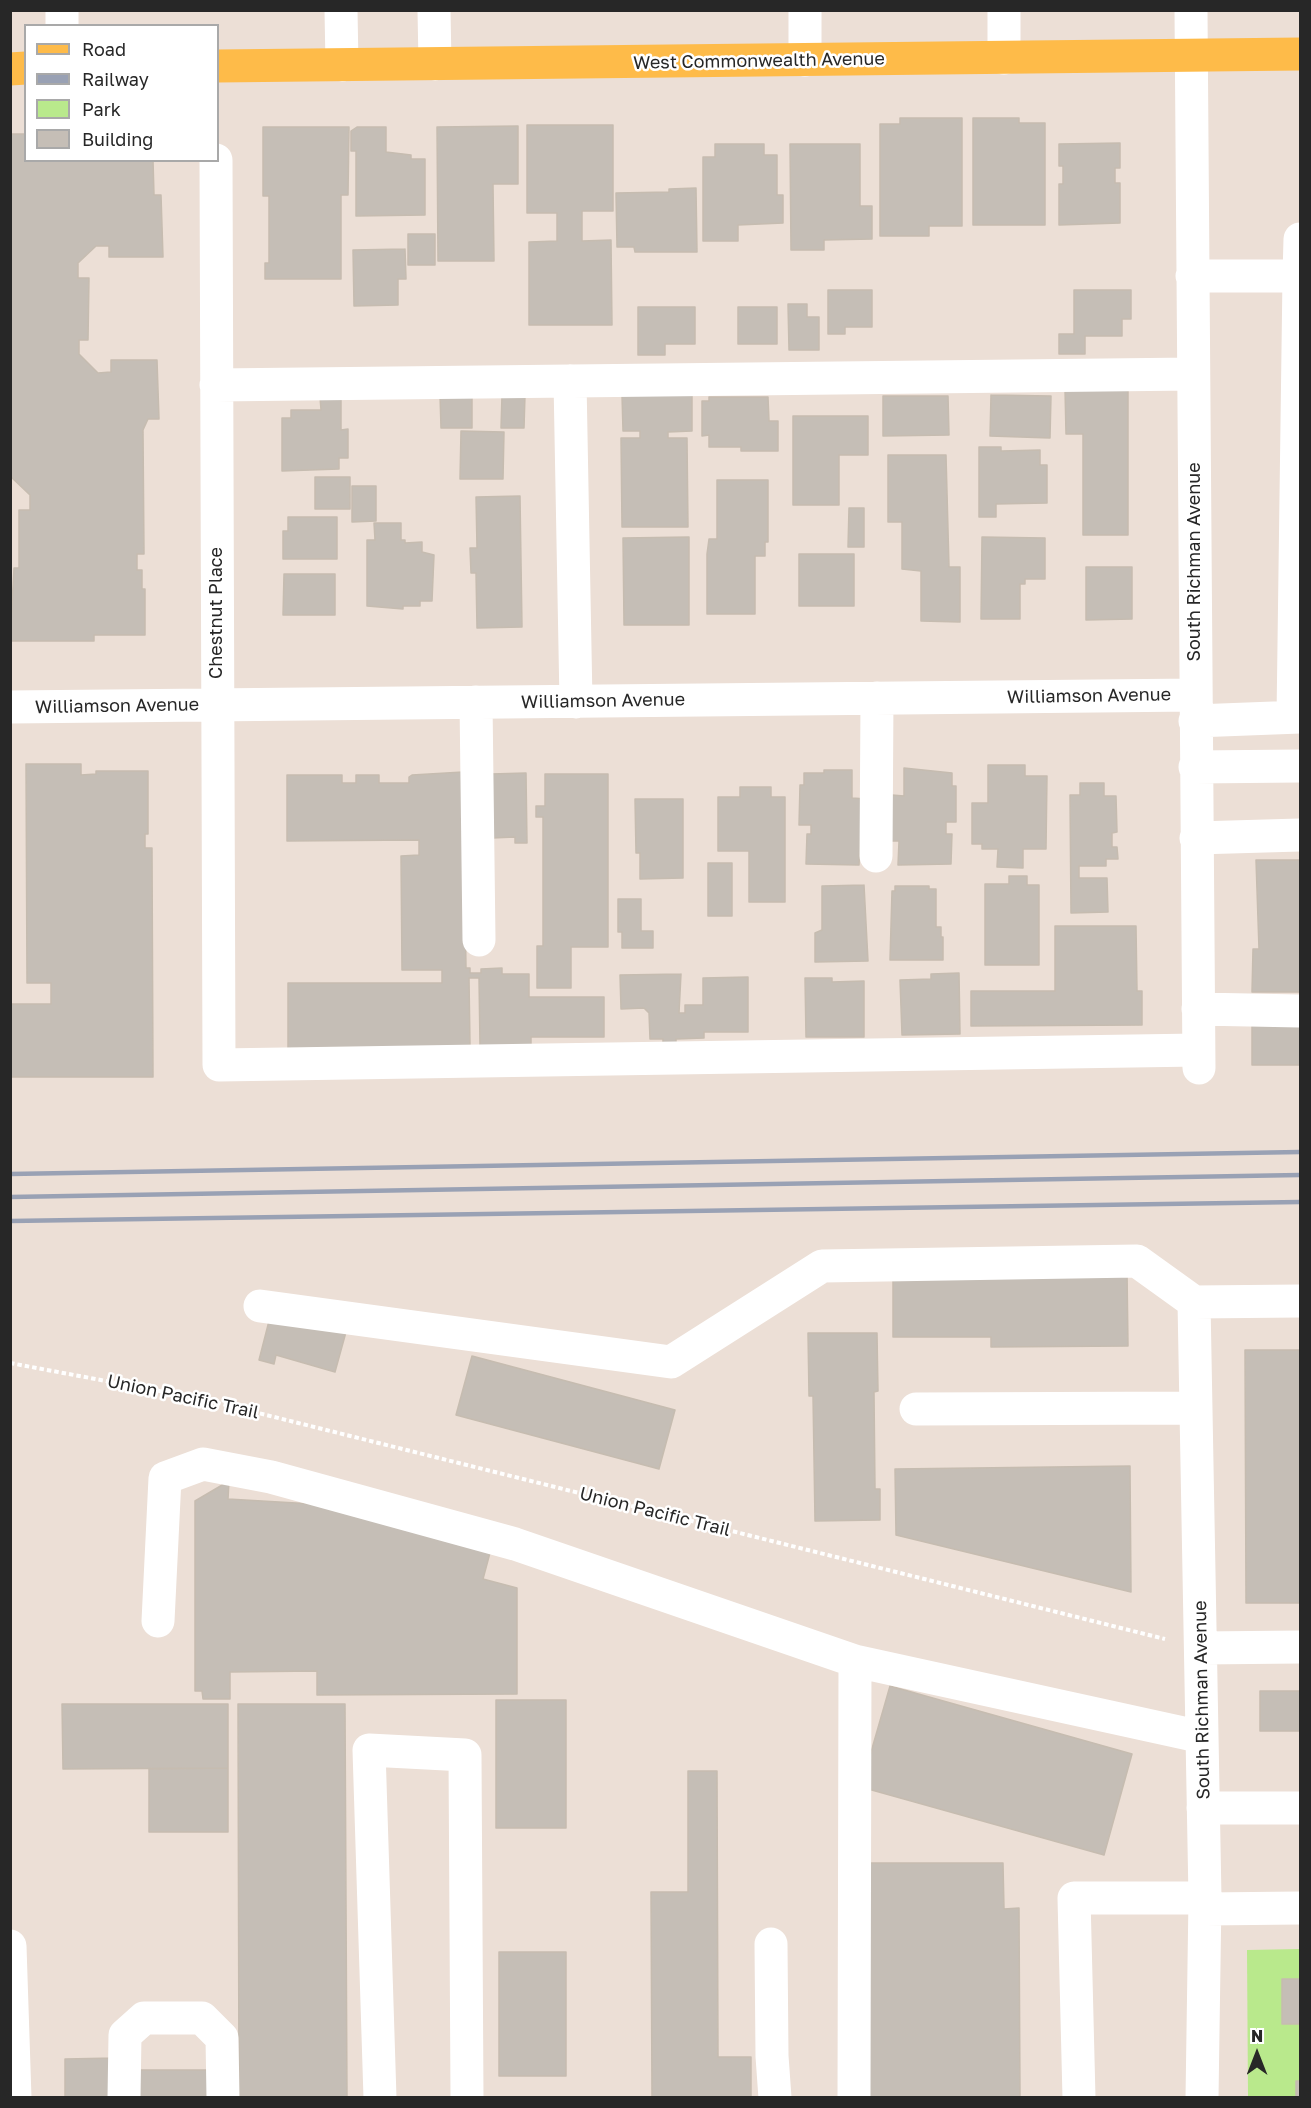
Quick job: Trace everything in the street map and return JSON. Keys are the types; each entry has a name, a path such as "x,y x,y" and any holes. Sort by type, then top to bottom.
{"main road":[{"name":"West Commonwealth Avenue","path":"219,66 1300,54"}],"street":[{"path":"341,10 342,65"},
{"path":"434,10 435,64"},
{"path":"805,10 805,60"},
{"path":"1004,10 1004,58"},
{"name":"South Richman Avenue","path":"1191,10 1199,1059"},
{"name":"Chestnut Place","path":"216,162 219,1065 1199,1059"},
{"path":"1297,717 1300,239"},
{"path":"1192,276 1299,276"},
{"path":"216,386 1193,374"},
{"path":"570,381 576,702"},
{"path":"876,856 877,698"},
{"name":"Williamson Avenue","path":"10,707 877,698 1195,708 1297,717"},
{"path":"476,702 479,940"},
{"path":"1195,767 1300,766"},
{"path":"1196,838 1300,835"},
{"path":"1198,1009 1300,1011"},
{"path":"260,1305 671,1362 822,1266 1137,1261 1194,1302 1300,1301"},
{"name":"South Richman Avenue","path":"1194,1302 1205,1903 1202,2097"},
{"path":"916,1409 1196,1408"},
{"path":"158,1621 165,1478 203,1464 271,1477 515,1544 855,1661 1202,1737"},
{"path":"1201,1648 1300,1647"},
{"path":"854,2097 855,1661"},
{"path":"380,2097 369,1750 465,1755 467,2097"},
{"path":"1203,1808 1300,1808"},
{"path":"1079,2097 1074,1898 1300,1908"},
{"path":"771,1944 772,2056 775,2097"},
{"path":"10,1946 15,2097"},
{"path":"124,2097 125,2035 144,2018 202,2018 222,2038 223,2097"}],"path":[{"name":"Union Pacific Trail","path":"10,1363 202,1399 1201,1648"}],"green space":[{"path":"1300,1949 1300,2097 1248,2097 1247,1950"}],"building":[{"path":"900,118 962,118 962,226 929,226 929,236 880,236 880,124 900,124"},
{"path":"973,118 1019,118 1019,123 1045,123 1045,225 973,225"},
{"path":"527,125 613,125 613,211 582,211 582,241 611,240 612,325 529,325 529,242 557,241 557,213 527,213"},
{"path":"518,126 518,184 493,184 494,261 438,261 437,127"},
{"path":"263,127 349,127 348,195 341,195 341,279 265,279 265,263 269,263 269,196 263,196"},
{"path":"357,127 386,127 386,152 411,155 411,159 425,159 425,215 356,216 356,151 351,151 351,131"},
{"path":"10,134 24,134 24,162 153,162 154,195 161,195 163,257 109,257 109,246 96,246 78,263 78,278 89,278 88,340 79,340 79,354 98,373 111,372 111,360 157,360 159,419 148,419 143,430 144,554 137,554 137,570 142,570 142,589 145,589 145,635 94,635 94,641 10,641 14,568 19,568 19,510 30,510 30,495 10,476"},
{"path":"1120,143 1120,168 1115,168 1115,183 1120,183 1120,223 1059,225 1059,184 1063,184 1063,166 1059,166 1059,144"},
{"path":"715,144 764,144 764,155 777,155 777,195 783,195 783,223 738,225 738,241 703,241 703,157 715,157"},
{"path":"790,144 860,144 860,206 872,206 872,239 824,240 824,250 791,250"},
{"path":"696,188 697,252 635,252 634,247 617,247 616,193 669,192 669,189"},
{"path":"408,234 435,234 435,265 408,265"},
{"path":"405,249 406,279 398,279 398,305 354,306 353,250"},
{"path":"828,290 872,290 872,327 845,327 845,334 828,334"},
{"path":"1074,290 1131,290 1131,319 1122,319 1122,336 1085,336 1085,354 1059,354 1059,334 1074,334"},
{"path":"788,304 807,304 807,317 819,317 819,350 789,350"},
{"path":"638,307 695,307 695,344 665,344 665,355 638,355"},
{"path":"738,307 777,307 777,344 738,344"},
{"path":"1065,389 1128,389 1128,535 1083,535 1083,434 1066,434"},
{"path":"440,395 472,395 472,428 441,428"},
{"path":"502,395 525,395 524,428 501,428"},
{"path":"622,395 692,395 692,431 668,432 668,438 687,438 688,527 622,527 621,438 640,438 640,431 623,431"},
{"path":"991,395 1051,396 1050,438 990,436"},
{"path":"341,396 341,430 348,429 348,458 339,458 339,469 282,471 282,418 291,418 291,410 321,410 320,397"},
{"path":"883,396 948,396 949,435 883,436"},
{"path":"709,397 768,397 769,421 778,421 778,451 741,451 741,447 709,447 709,435 702,436 702,401 709,401"},
{"path":"793,416 868,416 868,455 839,455 839,505 793,505"},
{"path":"461,431 504,432 503,479 460,479"},
{"path":"979,447 1001,447 1001,451 1040,450 1040,465 1047,465 1047,503 996,504 996,517 979,517"},
{"path":"888,455 946,455 949,567 960,567 960,622 921,621 921,571 902,569 902,522 888,522"},
{"path":"315,477 350,477 350,509 315,509"},
{"path":"717,480 768,480 768,542 765,542 765,556 755,556 755,614 707,614 707,554 709,539 717,539"},
{"path":"352,486 376,486 376,521 352,522"},
{"path":"520,496 522,627 477,628 476,573 471,573 470,548 477,548 476,497"},
{"path":"849,508 864,508 864,547 848,547"},
{"path":"288,517 337,517 337,559 283,559 283,531 288,531"},
{"path":"374,523 401,523 401,540 405,540 405,543 422,542 422,552 434,555 432,601 420,601 420,606 403,606 403,609 367,606 367,540 375,540"},
{"path":"689,537 689,625 624,625 623,538"},
{"path":"982,537 1045,538 1045,579 1025,579 1025,584 1020,584 1020,619 981,619"},
{"path":"799,554 854,554 854,606 799,606"},
{"path":"1086,567 1132,567 1132,619 1086,620"},
{"path":"284,574 335,574 335,615 283,615"},
{"path":"26,764 81,764 81,775 96,774 96,771 148,771 148,834 145,834 145,848 152,848 153,1077 10,1077 10,1004 51,1004 51,983 27,983"},
{"path":"988,765 1025,765 1025,776 1047,776 1046,849 1023,849 1023,868 997,867 998,849 982,849 982,844 972,844 972,803 988,803"},
{"path":"904,768 952,773 952,786 956,786 956,822 946,822 946,834 952,834 951,864 898,865 899,841 891,841 892,795 904,796"},
{"path":"824,770 852,770 852,798 867,799 860,840 859,865 806,864 807,834 811,834 811,825 799,825 800,785 804,785 804,773 824,773"},
{"path":"463,772 466,968 470,968 470,973 481,973 481,969 502,968 502,974 529,974 529,997 604,997 604,1037 531,1037 531,1046 480,1046 479,978 469,978 470,1046 288,1048 288,983 442,983 442,970 402,970 401,856 419,855 419,840 287,841 287,775 342,775 342,783 356,783 356,775 379,775 379,783 409,783 409,777 412,775"},
{"path":"526,773 527,843 515,843 515,837 492,838 491,774"},
{"path":"545,774 608,774 608,947 571,947 571,988 537,988 537,946 543,946 543,817 536,817 536,806 545,806"},
{"path":"1080,783 1104,783 1104,796 1116,796 1117,832 1112,833 1112,847 1117,847 1118,859 1106,859 1106,866 1079,866 1079,878 1107,878 1108,912 1071,913 1070,795 1080,795"},
{"path":"740,787 771,787 771,797 785,797 785,902 749,902 749,851 718,851 718,797 740,797"},
{"path":"635,799 683,799 683,878 640,879 640,853 636,853"},
{"path":"1256,860 1300,860 1300,992 1252,992 1253,949 1259,949"},
{"path":"708,863 732,863 732,916 708,916"},
{"path":"1009,876 1027,876 1027,885 1039,885 1039,965 985,965 985,884 1009,884"},
{"path":"864,885 868,961 815,962 815,933 822,930 822,886"},
{"path":"895,886 929,886 929,889 936,889 936,927 941,927 943,960 890,960 892,891 895,891"},
{"path":"618,899 641,899 641,931 653,931 653,948 622,948 622,932 618,932"},
{"path":"1055,926 1136,926 1137,991 1142,991 1142,1025 971,1026 971,991 1055,991"},
{"path":"959,973 960,1034 902,1035 900,980 931,979 931,974"},
{"path":"681,974 679,1013 685,1013 685,1005 703,1005 703,978 748,977 748,1032 704,1032 704,1038 676,1039 676,1043 663,1043 663,1039 650,1039 649,1013 644,1008 621,1009 620,975"},
{"path":"805,978 832,978 832,982 864,981 864,1037 806,1037"},
{"path":"1252,1026 1300,1026 1300,1065 1252,1065"},
{"path":"1127,1271 1128,1346 991,1347 991,1337 893,1337 893,1273"},
{"path":"269,1321 346,1332 335,1372 276,1355 274,1364 259,1360"},
{"path":"808,1333 877,1333 878,1391 874,1392 875,1489 880,1489 880,1520 815,1521 813,1396 809,1396"},
{"path":"1245,1350 1300,1350 1300,1603 1246,1603"},
{"path":"472,1356 675,1410 659,1469 456,1415"},
{"path":"1130,1466 1131,1592 896,1535 895,1469"},
{"path":"229,1481 228,1499 313,1504 491,1549 483,1579 517,1588 517,1694 317,1695 317,1671 230,1672 230,1699 203,1699 202,1691 195,1691 195,1501"},
{"path":"890,1686 1132,1754 1104,1855 861,1787"},
{"path":"1260,1691 1300,1691 1300,1731 1260,1731"},
{"path":"496,1700 566,1700 566,1828 496,1828"},
{"path":"62,1704 228,1704 228,1768 63,1769"},
{"path":"238,1704 345,1704 347,2098 239,2098"},
{"path":"228,1768 228,1832 149,1832 149,1769"},
{"path":"688,1771 717,1771 718,2057 751,2057 751,2098 652,2098 651,1892 688,1892"},
{"path":"864,1863 1003,1863 1004,1909 1019,1908 1020,2098 865,2098"},
{"path":"499,1952 566,1952 566,2076 499,2076"},
{"path":"1282,1979 1300,1979 1300,2024 1282,2024"},
{"path":"115,2058 116,2098 65,2098 65,2059"},
{"path":"136,2070 217,2070 217,2098 137,2098"},
{"path":"1296,2081 1300,2081 1300,2098 1296,2098"}],"railway":[{"path":"10,1174 1300,1152"},
{"path":"10,1197 1300,1175"},
{"path":"10,1221 1300,1202"}]}
